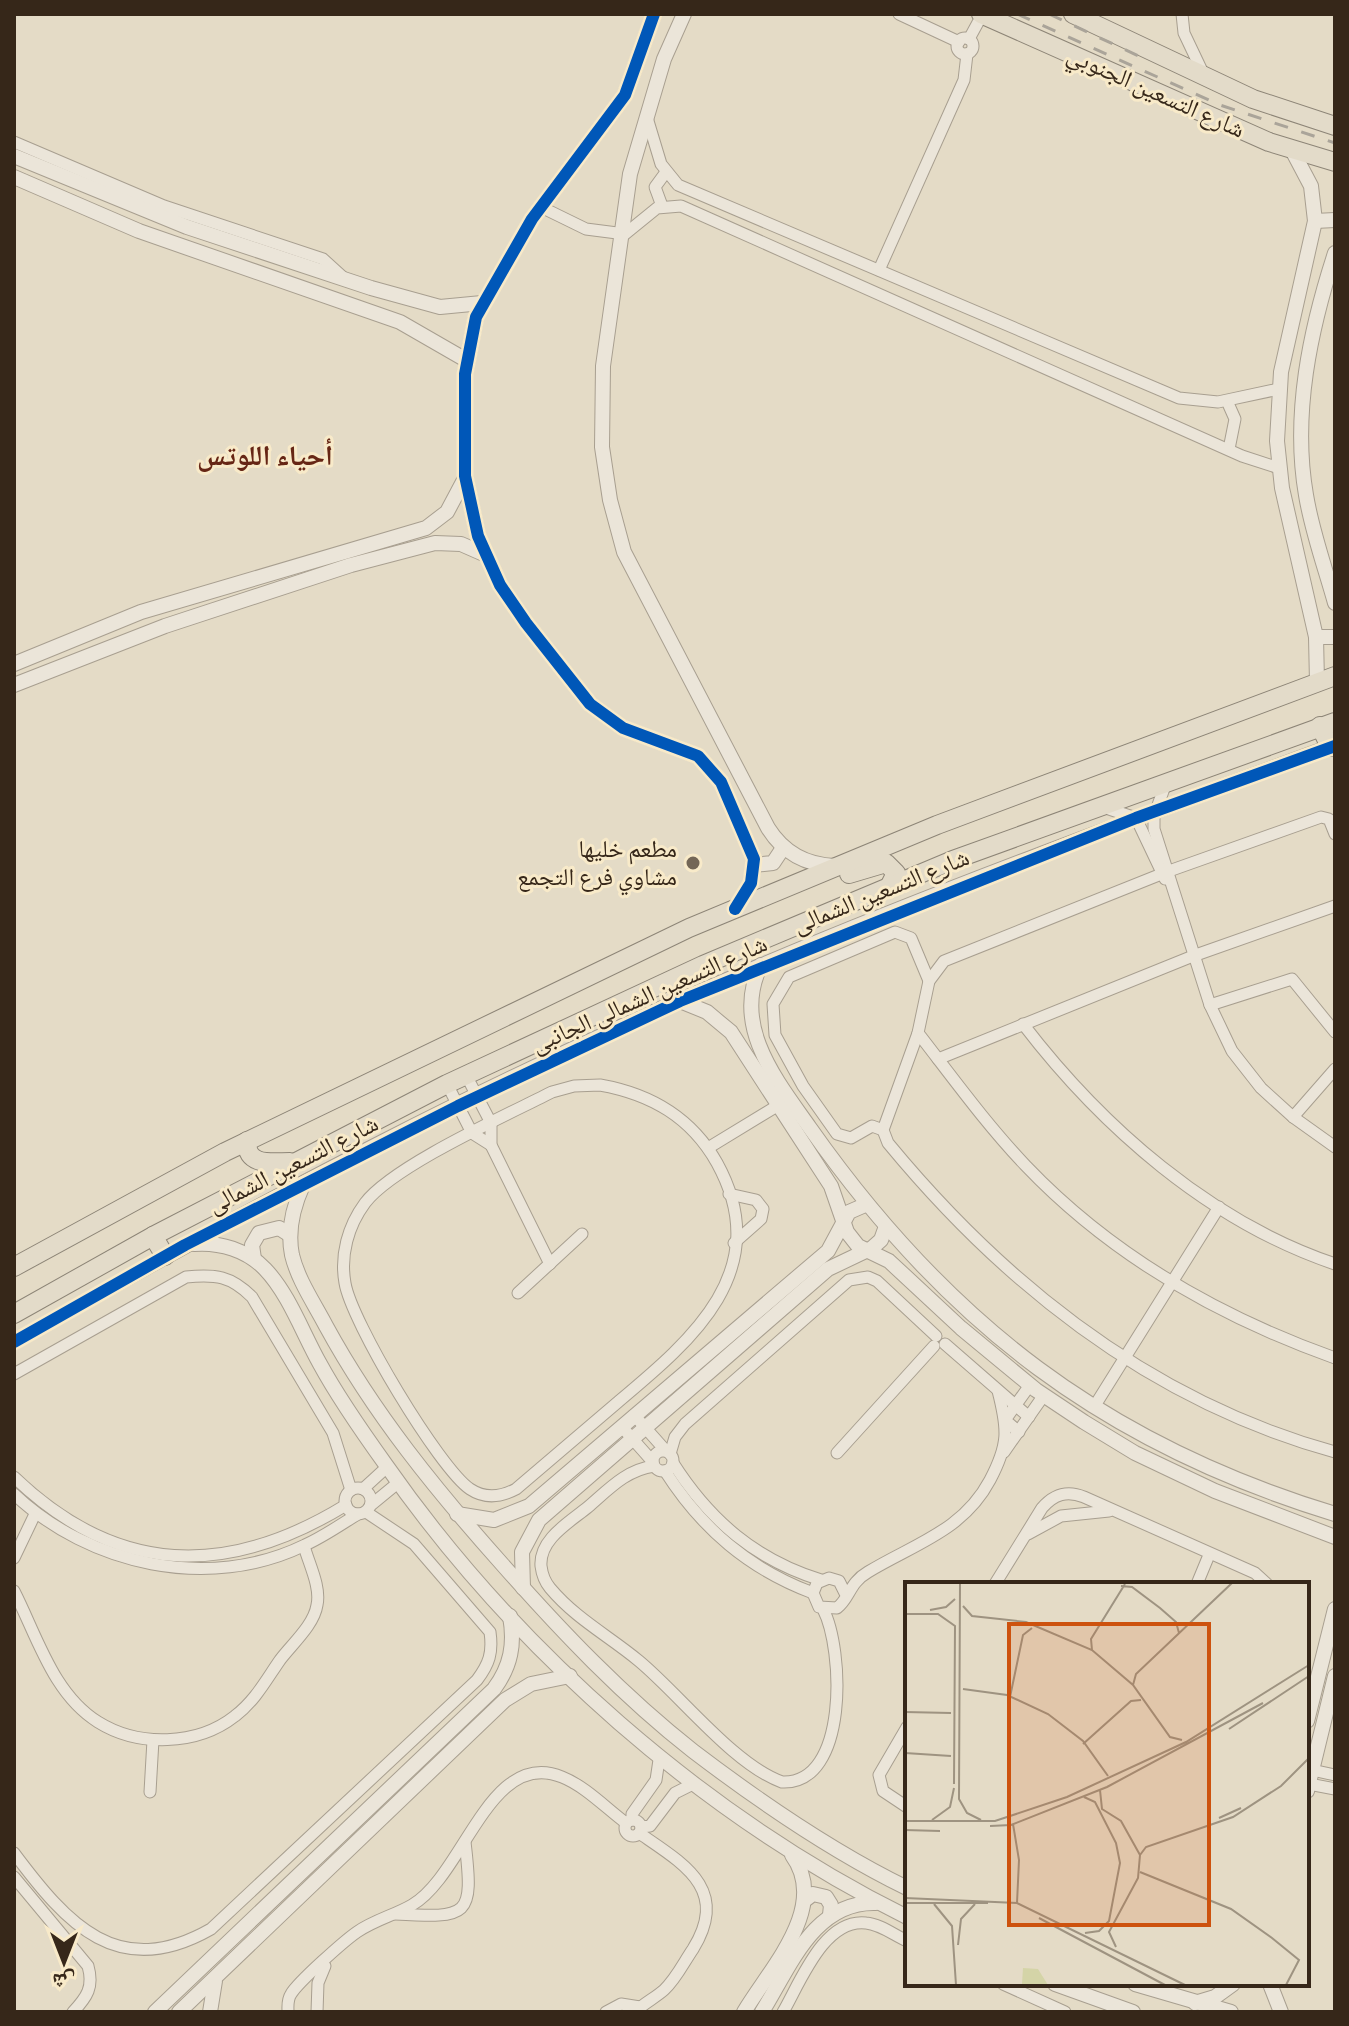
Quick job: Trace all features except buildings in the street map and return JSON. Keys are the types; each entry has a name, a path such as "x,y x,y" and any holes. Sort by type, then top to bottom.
{"main road":[{"name":"شارع التسعين الجنوبي","path":"982,14 1292,150 1335,162"},
{"name":"شارع التسعين الجنوبي","path":"1073,14 1267,104 1335,126"},
{"name":"شارع التسعين الشمالى","path":"14,1267 247,1141 537,1000 735,909 1326,679"},
{"name":"شارع التسعين الشمالى","path":"14,1314 153,1236 447,1084 703,965 890,885 1328,724"},
{"path":"1328,724 1332,747"},
{"path":"787,887 809,888 882,863 893,866 896,873 890,885"},
{"path":"247,1141 249,1154 255,1159 298,1162"},
{"path":"153,1236 165,1256"}],"street":[{"path":"654,14 625,95 541,207 482,303 466,360 465,476 473,520 486,555 509,600 590,704 623,728 690,752 711,767 751,847 754,865 751,883 735,909"},
{"path":"684,14 647,110 630,174 601,393 603,460 624,552 768,828 783,848 810,862 840,866"},
{"path":"899,14 964,41"},
{"path":"879,270 964,80 967,54 959,51 982,14"},
{"path":"1182,14 1184,33 1205,77"},
{"path":"647,110 651,140 666,172 678,185 1179,398 1208,403 1279,389"},
{"path":"14,142 164,206 323,259 345,280"},
{"path":"1292,150 1311,186 1315,221 1279,389 1279,468 1326,679"},
{"path":"14,156 187,227 345,280 429,305 450,308 482,303"},
{"path":"662,206 655,187 666,172"},
{"path":"14,177 139,231 400,322 466,360"},
{"path":"541,207 586,229 622,234 633,231 662,206 681,206 1229,449 1279,468"},
{"path":"1315,221 1335,220"},
{"path":"1335,253 1303,390 1301,441 1310,517 1335,603"},
{"path":"837,276 846,256"},
{"path":"1227,401 1236,430 1229,449"},
{"path":"14,664 153,607 426,528 447,512 465,476"},
{"path":"14,685 176,622 351,565 435,543 461,544 486,555"},
{"path":"1316,637 1335,637"},
{"name":"شارع التسعين الشمالى الجانبى","path":"14,1342 185,1245 458,1106 680,1001 761,965 1136,818 1332,747"},
{"path":"1166,783 1155,811 1154,829 1166,876 1210,1005 1232,1051 1261,1088 1293,1117 1335,1147"},
{"path":"1102,806 1136,818 1166,876"},
{"path":"1335,834 1329,819 1323,817 944,961 929,981 918,1033 883,1130 888,1143 973,1238 1031,1292 1124,1359 1252,1425 1335,1452"},
{"path":"754,865 773,863 783,848"},
{"path":"938,1059 1193,956 1335,906"},
{"path":"883,1130 872,1126 851,1138 837,1134 803,1086 775,1035 773,1004 789,977 895,932 911,938 929,981"},
{"path":"761,965 749,1007 754,1036 789,1099 885,1229 974,1317 1051,1379 1144,1438 1221,1475 1335,1514"},
{"path":"1210,1005 1292,979 1335,1032"},
{"path":"680,1001 720,1021 740,1044 831,1186 851,1240 889,1261 1030,1385 1122,1445 1169,1470 1335,1537"},
{"path":"1023,1024 1064,1077 1099,1114 1219,1207 1335,1264"},
{"path":"918,1033 979,1113 1043,1183 1121,1248 1172,1282 1256,1327 1335,1358"},
{"path":"740,1044 754,1036"},
{"path":"1293,1117 1335,1069"},
{"path":"466,1075 491,1123 491,1145 550,1264"},
{"path":"447,1084 472,1133 491,1145"},
{"path":"600,1085 625,1089 672,1111 708,1148 729,1194 734,1243 730,1271 713,1311 688,1342 505,1494 493,1496 471,1490 418,1425 351,1306 345,1285 346,1241 365,1202 381,1186 491,1123 552,1092 574,1086 600,1085"},
{"path":"708,1148 777,1106"},
{"path":"303,1185 293,1209 290,1235 294,1261 303,1283 346,1361 398,1439 457,1514 554,1623 668,1729 710,1763 808,1832 905,1887"},
{"path":"729,1194 756,1200 763,1209 761,1219 734,1243"},
{"path":"457,1514 485,1520 512,1515 529,1506 673,1380 828,1251 849,1212 865,1205"},
{"path":"1094,1407 1219,1207"},
{"path":"254,1259 252,1245 259,1233 279,1228 290,1235"},
{"path":"523,1588 522,1552 534,1527 828,1269 867,1251 881,1240 885,1229"},
{"path":"518,1293 582,1234"},
{"path":"185,1245 209,1243 233,1248 254,1259 275,1282 325,1374 384,1463 510,1616 570,1676 656,1756 693,1784 789,1852 905,1916"},
{"path":"14,1374 186,1277 216,1274 236,1282 252,1297 333,1433 357,1489 369,1493 365,1511"},
{"path":"821,1580 813,1593 815,1603 823,1609 832,1633 835,1727 813,1769 791,1783 774,1779 719,1738 675,1691 636,1658 591,1628 546,1583 541,1566 548,1541 621,1478 664,1461 685,1424 849,1280 868,1277 877,1281 938,1342 1029,1417"},
{"path":"837,1453 938,1342"},
{"path":"660,1366 673,1380"},
{"path":"643,1381 656,1395"},
{"path":"1005,1420 1030,1385"},
{"path":"998,1391 1005,1420 1004,1452"},
{"path":"832,1633 845,1593 868,1572 960,1520 982,1495 1004,1452 1044,1395"},
{"path":"634,1415 645,1427 693,1511 733,1550 773,1575 813,1593"},
{"path":"1005,1420 1019,1432"},
{"path":"622,1427 632,1439 664,1461 706,1510 735,1536 776,1562 821,1580 868,1572"},
{"path":"14,1477 42,1504 83,1530 123,1546 163,1554 234,1554 295,1534 346,1505 357,1489 384,1463 386,1446 398,1439"},
{"path":"410,1495 423,1493 429,1481"},
{"path":"14,1494 35,1514 65,1533 114,1555 165,1567 219,1568 304,1546 365,1511 399,1482"},
{"path":"996,1582 1042,1508 1056,1495 1075,1493 1255,1573 1265,1582"},
{"path":"14,1853 68,1919 93,1938 118,1947 143,1950 188,1942 211,1929 477,1680 488,1664 492,1648 490,1632 414,1544 365,1511 346,1505"},
{"path":"1024,1537 1061,1516 1089,1511 1117,1512"},
{"path":"14,1558 35,1514"},
{"path":"14,1591 54,1675 73,1702 98,1723 153,1740 173,1740 210,1732 234,1717 255,1697 317,1606 318,1592 304,1546"},
{"path":"1198,1582 1209,1555"},
{"path":"835,1579 845,1593"},
{"path":"823,1609 841,1606"},
{"path":"1310,1700 1335,1609"},
{"path":"155,2012 501,1680 512,1649 510,1616"},
{"path":"179,2012 514,1694 531,1684 570,1676"},
{"path":"1309,1782 1335,1676"},
{"path":"501,1680 514,1694"},
{"path":"634,1826 632,1814 656,1780 656,1756 666,1743 668,1729"},
{"path":"905,1730 879,1775 883,1791 905,1806"},
{"path":"150,1792 153,1740"},
{"path":"693,1784 696,1769 710,1763"},
{"path":"288,2012 291,1993 357,1931 394,1914 432,1890 447,1873 477,1818 508,1784 536,1772 566,1778 686,1866 698,1879 707,1907 703,1930 671,1982 637,2009 621,2004 606,2012"},
{"path":"1309,1782 1335,1775"},
{"path":"1309,1782 1335,1789"},
{"path":"634,1826 650,1826 675,1793 693,1784"},
{"path":"394,1914 450,1915 465,1905 471,1888 465,1841"},
{"path":"744,2012 796,1927 805,1900 802,1874 789,1852"},
{"path":"14,1877 88,1966 91,1979 88,1995 73,2012"},
{"path":"805,1900 813,1894 826,1897 831,1905 830,1915"},
{"path":"762,2012 809,1936 830,1915 853,1904 879,1903"},
{"path":"783,2012 824,1945 842,1927 867,1923 905,1940"},
{"path":"317,2012 318,1983 328,1959"},
{"path":"204,1965 216,1979"},
{"path":"210,2012 216,1979"},
{"path":"1007,1986 1065,2012"},
{"path":"1060,1986 1132,2012"},
{"path":"1141,1986 1231,2012"},
{"path":"1195,2003 1215,1997 1230,1986"},
{"path":"1271,1986 1281,2012"}],"railway":[{"path":"1017,14 1220,105 1335,143"},
{"path":"1049,14 1145,59"}],"cycle path":[{"path":"654,14 625,95 532,219 476,317 465,374 465,476 478,536 500,585 590,704 623,728 698,756 721,782 754,859 751,883 735,909"},
{"path":"14,1342 185,1245 458,1106 680,1001 1136,818 1335,746"}],"place":[{"name":"مطعم خليها مشاوي فرع التجمع","path":"693,863"}],"district":[{"name":"أحياء اللوتس","path":"265,455"}]}
